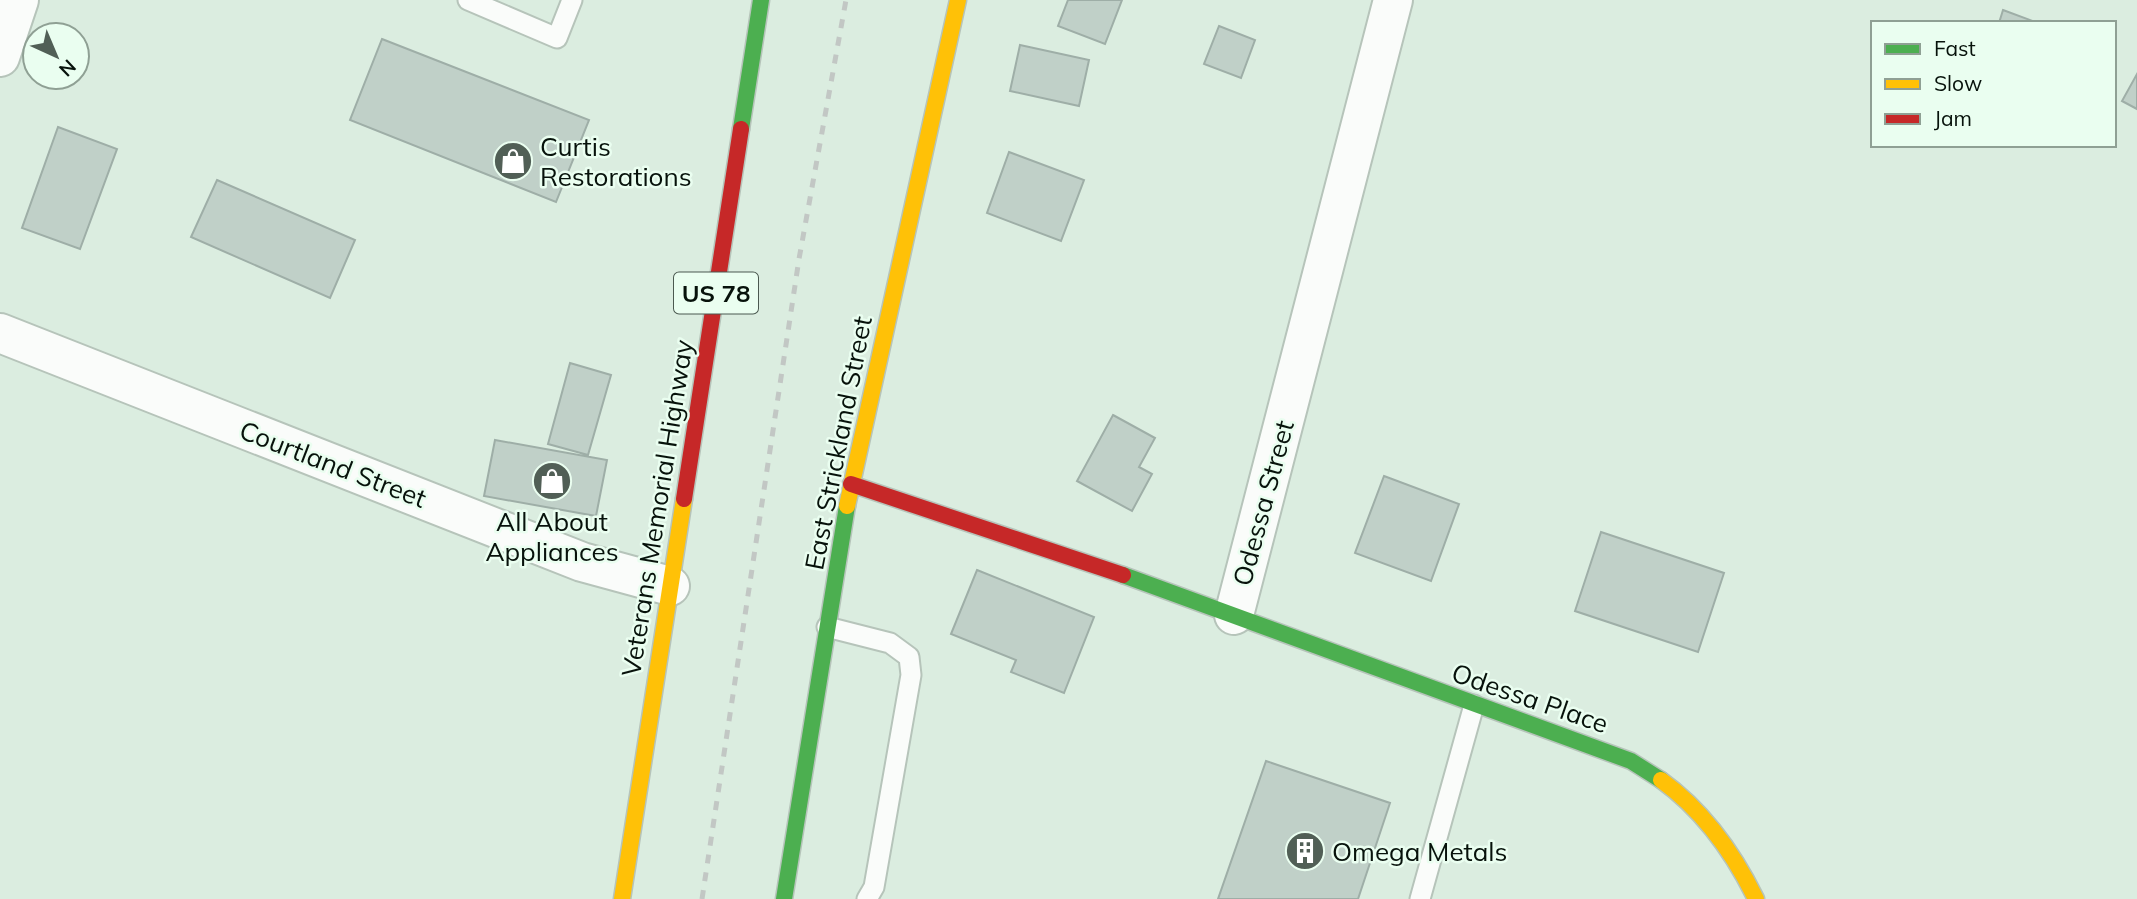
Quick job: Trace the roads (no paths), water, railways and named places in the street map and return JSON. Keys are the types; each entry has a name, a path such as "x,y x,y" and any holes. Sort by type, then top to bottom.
{"street":[{"path":"0,57 19,0"},
{"name":"Veterans Memorial Highway","path":"622,899 761,0"},
{"name":"East Strickland Street","path":"784,899 851,484 958,0"},
{"name":"Odessa Street","path":"851,484 1234,615 1393,0"},
{"name":"Courtland Street","path":"0,333 582,562 670,586"},
{"name":"Odessa Place","path":"1234,615 1474,705 1607,750 1669,784 1707,816 1733,854 1756,899"}],"lane":[{"path":"468,0 557,37 572,0"},
{"path":"827,627 890,643 909,657 911,675 874,887 867,899"},
{"path":"1420,899 1474,705"}],"railway":[{"path":"702,899 799,259 846,0"}],"place":[{"name":"Curtis Restorations","path":"513,161"},
{"name":"All About Appliances","path":"552,481"},
{"name":"Omega Metals","path":"1305,851"}]}
